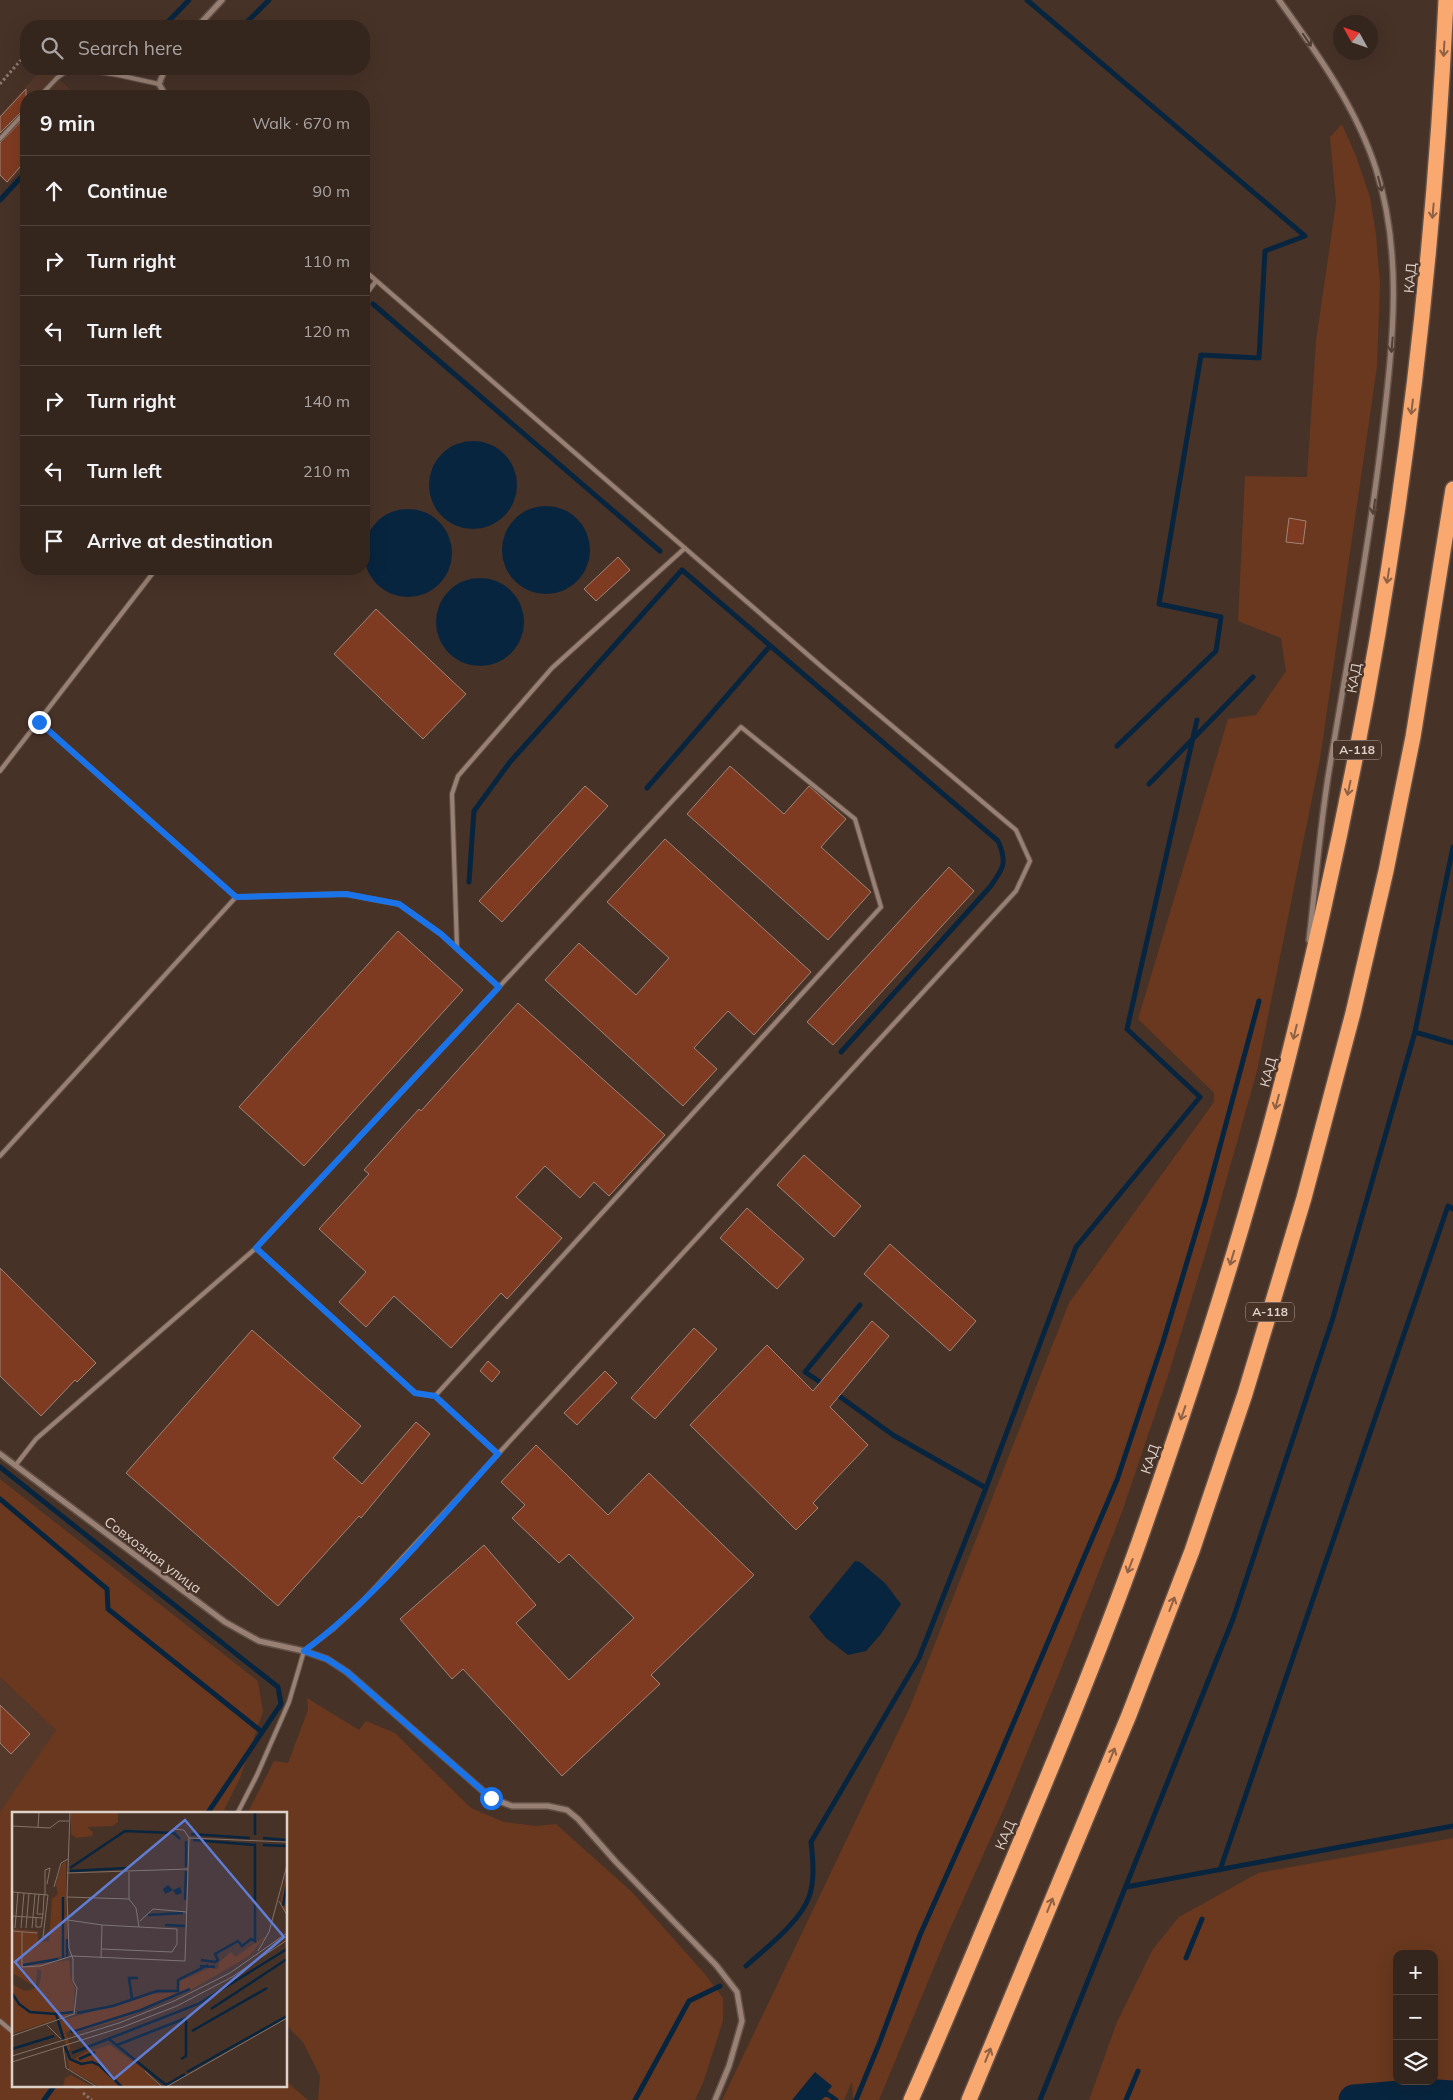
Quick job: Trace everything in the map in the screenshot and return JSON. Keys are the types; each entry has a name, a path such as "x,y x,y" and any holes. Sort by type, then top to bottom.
{"highway":[{"name":"КАД","path":"911,2100 1073,1716 1138,1545 1191,1390 1251,1195 1302,1004 1362,727 1383,610 1408,442 1423,320 1434,196 1446,0"},
{"name":"А-118","path":"969,2100 1129,1715 1192,1551 1245,1394 1304,1198 1360,985 1386,871 1413,738 1453,489"}],"street":[{"path":"204,20 222,0"},
{"path":"1279,0 1330,74 1354,117 1376,168 1385,205 1393,256 1394,299 1392,346 1375,501 1359,607 1329,767 1302,1004"},
{"path":"162,75 159,84 162,90"},
{"name":"Совхозная улица","path":"0,1454 225,1622 259,1641 304,1651 327,1659 347,1672 491,1798 512,1806 548,1806 567,1810 578,1819 616,1862 716,1965 738,1992 742,2021 715,2100"}],"lane":[{"path":"46,90 61,75"},
{"path":"118,75 159,84"},
{"path":"0,139 20,117"},
{"path":"238,1812 257,1775 289,1702 304,1651 333,1629 360,1604 1016,891 1030,861 1016,830 685,548 370,276"},
{"path":"370,289 376,281"},
{"path":"457,948 452,794 458,776 552,668 685,548"},
{"path":"0,771 151,575"},
{"path":"39,722 236,897 346,894 399,904 441,934 499,987"},
{"path":"15,1466 36,1439 256,1248 741,727 855,819 881,907 435,1396"},
{"path":"0,1156 236,897"},
{"path":"256,1248 415,1393 435,1396 498,1454"},
{"path":"0,2021 12,2031"}],"path":[{"path":"0,84 20,61"}],"shaded area":[{"path":"37,75 54,75 71,90 23,90"},
{"path":"20,93 20,171 8,184 0,177 0,115"},
{"path":"1342,124 1356,156 1370,197 1376,234 1380,284 1377,367 1320,759 1257,1071 1208,1245 1167,1379 1122,1512 1061,1669 1006,1804 946,1938 879,2100 853,2100 852,2082 844,2100 722,2100 910,1707 1069,1303 1214,1102 1214,1093 1138,1019 1228,719 1256,715 1286,671 1281,638 1238,621 1245,476 1307,477 1316,341 1336,203 1330,137"},
{"path":"0,1479 258,1681 263,1712 240,1778 223,1812 12,1812 12,2088 288,2088 288,2083 308,2100 0,2100 0,1812 56,1730 0,1677"},
{"path":"0,1677 57,1730 0,1812"},
{"path":"307,1698 359,1730 366,1721 395,1733 471,1808 504,1822 536,1826 556,1824 632,1892 704,1973 723,1998 723,2021 703,2083 695,2100 318,2100 320,2076 303,2042 288,2027 288,1812 248,1812 274,1761 288,1763 308,1710"},
{"path":"1453,1838 1453,2100 1089,2100 1117,2022 1153,1949 1179,1917 1258,1873"}],"water":[{"path":"473,441 490,444 504,454 514,468 517,485 514,502 504,516 490,526 473,529 456,526 442,516 432,502 429,485 432,468 442,454 456,444"},
{"path":"546,506 563,509 577,519 587,533 590,550 587,567 577,581 563,591 546,594 529,591 515,581 505,567 502,550 505,533 515,519 529,509"},
{"path":"399,510 417,510 432,517 444,529 451,544 451,562 444,577 432,589 417,596 399,596 391,593 377,584 370,574 370,532 377,522"},
{"path":"480,578 497,582 511,591 520,605 524,622 520,639 511,653 497,662 480,666 463,662 449,653 440,639 436,622 440,605 449,591 463,582"},
{"path":"855,1561 860,1562 885,1583 901,1604 881,1634 866,1651 848,1655 826,1638 809,1617"},
{"path":"815,2072 832,2086 821,2100 792,2100"}],"building":[{"path":"20,95 20,113 0,133 0,117"},
{"path":"20,122 20,167 7,182 0,175 0,143"},
{"path":"1289,518 1306,521 1303,544 1286,542"},
{"path":"618,557 630,570 596,601 584,589"},
{"path":"376,609 466,694 423,739 334,654"},
{"path":"730,766 784,814 809,786 846,819 821,847 871,892 828,940 687,814"},
{"path":"585,786 608,806 502,922 479,901"},
{"path":"665,839 811,972 754,1035 728,1011 694,1048 717,1069 683,1106 545,980 579,943 636,995 669,958 607,902"},
{"path":"949,867 974,891 833,1045 807,1022"},
{"path":"398,931 463,990 304,1166 239,1107"},
{"path":"518,1003 665,1135 609,1196 594,1182 580,1198 545,1166 516,1197 562,1238 507,1299 501,1293 451,1348 394,1296 366,1327 339,1302 366,1272 319,1229 369,1174 364,1170 419,1109 421,1111"},
{"path":"804,1155 861,1206 834,1237 777,1185"},
{"path":"747,1208 804,1259 777,1289 720,1238"},
{"path":"890,1244 976,1321 950,1351 864,1274"},
{"path":"0,1268 96,1363 77,1382 75,1380 41,1416 0,1376"},
{"path":"872,1321 889,1336 830,1407 868,1445 813,1503 818,1508 796,1530 690,1425 767,1345 813,1391"},
{"path":"694,1328 717,1349 655,1419 631,1398"},
{"path":"252,1330 361,1426 333,1458 362,1484 416,1422 430,1434 361,1518 359,1516 278,1606 126,1473"},
{"path":"488,1361 500,1372 492,1382 480,1371"},
{"path":"605,1371 617,1383 577,1425 564,1413"},
{"path":"536,1445 608,1515 649,1473 754,1575 651,1675 660,1684 562,1776 463,1669 452,1679 400,1619 484,1545 536,1605 516,1623 569,1680 634,1618 569,1554 559,1563 512,1518 525,1505 501,1482"},
{"path":"0,1705 30,1734 11,1754 0,1743"}],"waterway":[{"path":"170,20 189,0"},
{"path":"249,20 269,0"},
{"path":"1027,0 1305,236 1265,251 1259,358 1201,355 1159,604 1221,617 1216,651 1117,746"},
{"path":"0,200 20,178"},
{"path":"373,304 660,551"},
{"path":"469,882 474,811 510,762 682,570 998,841 1003,855 1003,866 990,887 841,1052"},
{"path":"647,788 770,646"},
{"path":"1149,784 1253,677"},
{"path":"746,1966 782,1934 805,1906 813,1877 811,1842 919,1658 986,1488 1076,1247 1200,1097 1127,1029 1197,720"},
{"path":"1040,2100 1233,1619 1332,1321 1415,1032 1453,847"},
{"path":"856,2100 920,1935 990,1778 1117,1480 1163,1342 1205,1202 1259,1001"},
{"path":"1415,1032 1453,1043"},
{"path":"1220,1870 1448,1206 1453,1209"},
{"path":"826,1386 805,1372 860,1305"},
{"path":"835,1393 893,1435 986,1488"},
{"path":"0,1467 278,1687 281,1704 208,1812"},
{"path":"0,1499 107,1589 108,1609 262,1732"},
{"path":"1126,1887 1453,1826"},
{"path":"1186,1958 1202,1919"},
{"path":"635,2100 689,2001 720,1986"},
{"path":"1126,2100 1138,2071"},
{"path":"44,2100 53,2088"},
{"path":"817,2100 826,2093 836,2100"},
{"path":"1354,2100 1423,2094 1453,2096"}],"route":[{"path":"39,722 236,897 346,894 399,904 441,934 499,987 256,1248 415,1393 435,1396 498,1454 360,1604 333,1629 304,1651 327,1659 347,1672 462,1775 491,1798"}]}
